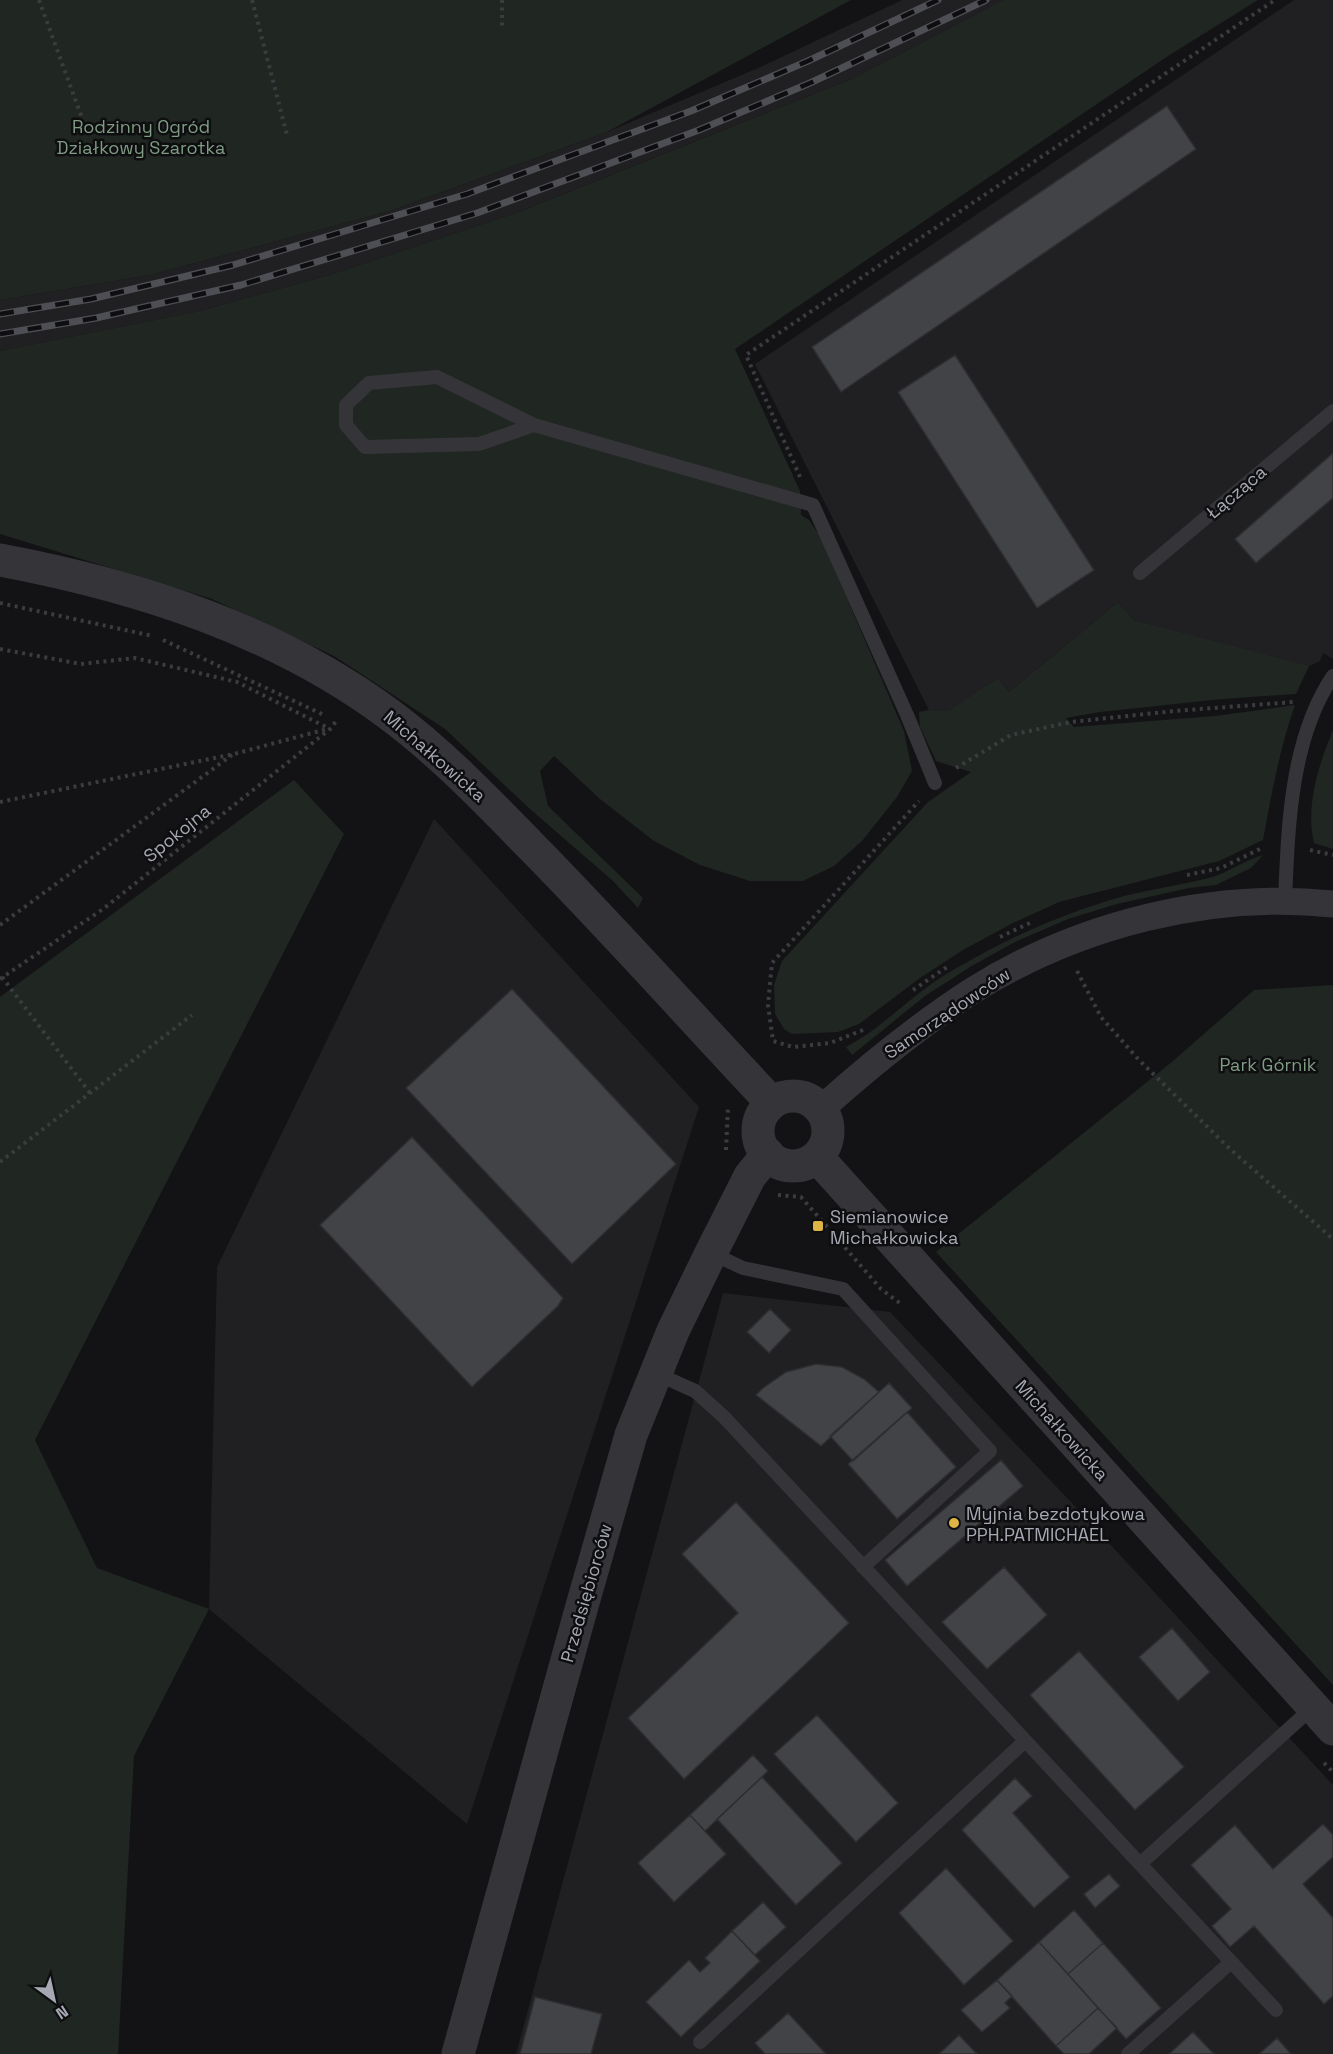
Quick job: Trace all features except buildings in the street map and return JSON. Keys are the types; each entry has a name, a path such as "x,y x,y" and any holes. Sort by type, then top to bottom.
{"street":[{"name":"Michałkowicka","path":"0,560 101,582 204,615 316,668 358,693 419,738 494,808 563,878 772,1103"},
{"name":"Samorządowców","path":"821,1109 900,1041 972,991 1035,957 1079,938 1112,927 1184,910 1285,902 1333,904"},
{"path":"798,1096 811,1100 821,1109 827,1122 828,1136 817,1157 799,1165 784,1165 768,1154 759,1137 759,1124 764,1112 772,1103 784,1097 798,1096"},
{"name":"Przedsiębiorców","path":"458,2054 582,1606 632,1435 655,1373 711,1253 750,1176 768,1154"},
{"name":"Michałkowicka","path":"817,1157 1323,1718"}],"lane":[{"path":"534,425 479,444 365,447 346,425 346,405 369,383 436,377 534,425 813,505 935,783"},
{"name":"Łącząca","path":"1140,573 1333,411"},
{"path":"1285,902 1289,825 1296,776 1308,728 1333,676"},
{"path":"711,1253 743,1268 843,1289 990,1451 863,1567"},
{"path":"655,1373 695,1391 724,1418 1276,2010"},
{"path":"1140,1864 1323,1718"},
{"path":"700,2043 1025,1741"},
{"path":"1128,2054 1232,1962"}],"path":[{"path":"39,0 82,118"},
{"path":"252,0 287,135"},
{"path":"502,0 502,30"},
{"path":"813,505 746,354 1275,0"},
{"path":"0,603 158,637 326,715"},
{"path":"0,649 81,664 135,658 237,682 330,729"},
{"name":"Spokojna","path":"1,978 103,909 330,729 358,693"},
{"path":"830,1043 793,1047 773,1041 768,1005 772,963 935,783 958,765 1011,735 1082,721 1174,711 1301,702"},
{"path":"0,802 234,754 330,729"},
{"path":"0,925 234,754"},
{"path":"1085,964 1075,968 1101,1017 1139,1060 1231,1150 1333,1239"},
{"path":"1,978 90,1093"},
{"path":"0,1162 192,1015"}],"shaded area":[{"path":"902,0 1003,0 854,78 519,212 329,275 200,311 0,351 0,300 150,275 393,210 607,132 765,65"},
{"path":"1294,0 1333,0 1333,659 1323,653 1320,661 1307,667 1134,620 1118,602 1009,692 998,678 948,712 929,710 755,364"},
{"path":"434,819 699,1107 467,1824 209,1609 217,1267"},
{"path":"723,1293 890,1312 1070,1501 1333,1785 1333,2054 516,2054"}],"green space":[{"name":"Rodzinny Ogród Działkowy Szarotka","path":"0,0 851,0 607,132 393,210 150,275 0,300"},
{"path":"1003,0 1258,0 1168,56 735,349 800,491 801,515 809,520 820,536 904,731 912,771 897,797 862,841 834,866 803,881 750,881 700,865 654,841 600,799 554,756 540,771 548,806 643,898 638,908 613,881 530,809 445,729 334,656 212,599 0,534 0,351 200,311 329,275 519,212 854,78"},
{"path":"1118,602 1134,620 1309,666 1296,694 1222,699 1100,712 1066,718 1074,727 1215,716 1295,705 1280,755 1263,840 1219,861 1059,902 963,950 920,978 859,1024 838,1032 792,1034 784,1029 775,1014 774,985 782,961 928,802 971,772 936,761 920,727 919,712 948,711 998,678 1009,692"},
{"path":"1333,730 1333,849 1314,843 1311,815 1318,771"},
{"path":"294,780 344,834 35,1440 97,1568 209,1609 134,1756 118,2054 0,2054 0,997"},
{"path":"1263,855 1251,868 1216,885 1189,888 1117,904 1068,919 1015,942 925,996 852,1055 846,1047 875,1029 919,993 949,973 990,949 1031,930 1077,911 1124,896 1216,876"},
{"name":"Park Górnik","path":"1333,985 1333,1685 936,1252 1173,1061 1254,990"}],"railway":[{"path":"0,314 91,299 233,265 467,194 691,111 808,61 938,0"},
{"path":"0,334 96,318 241,285 477,213 699,130 810,83 986,0"}],"place":[{"name":"Siemianowice Michałkowicka","path":"818,1226"},
{"name":"Myjnia bezdotykowa PPH.PATMICHAEL","path":"954,1523"}]}
